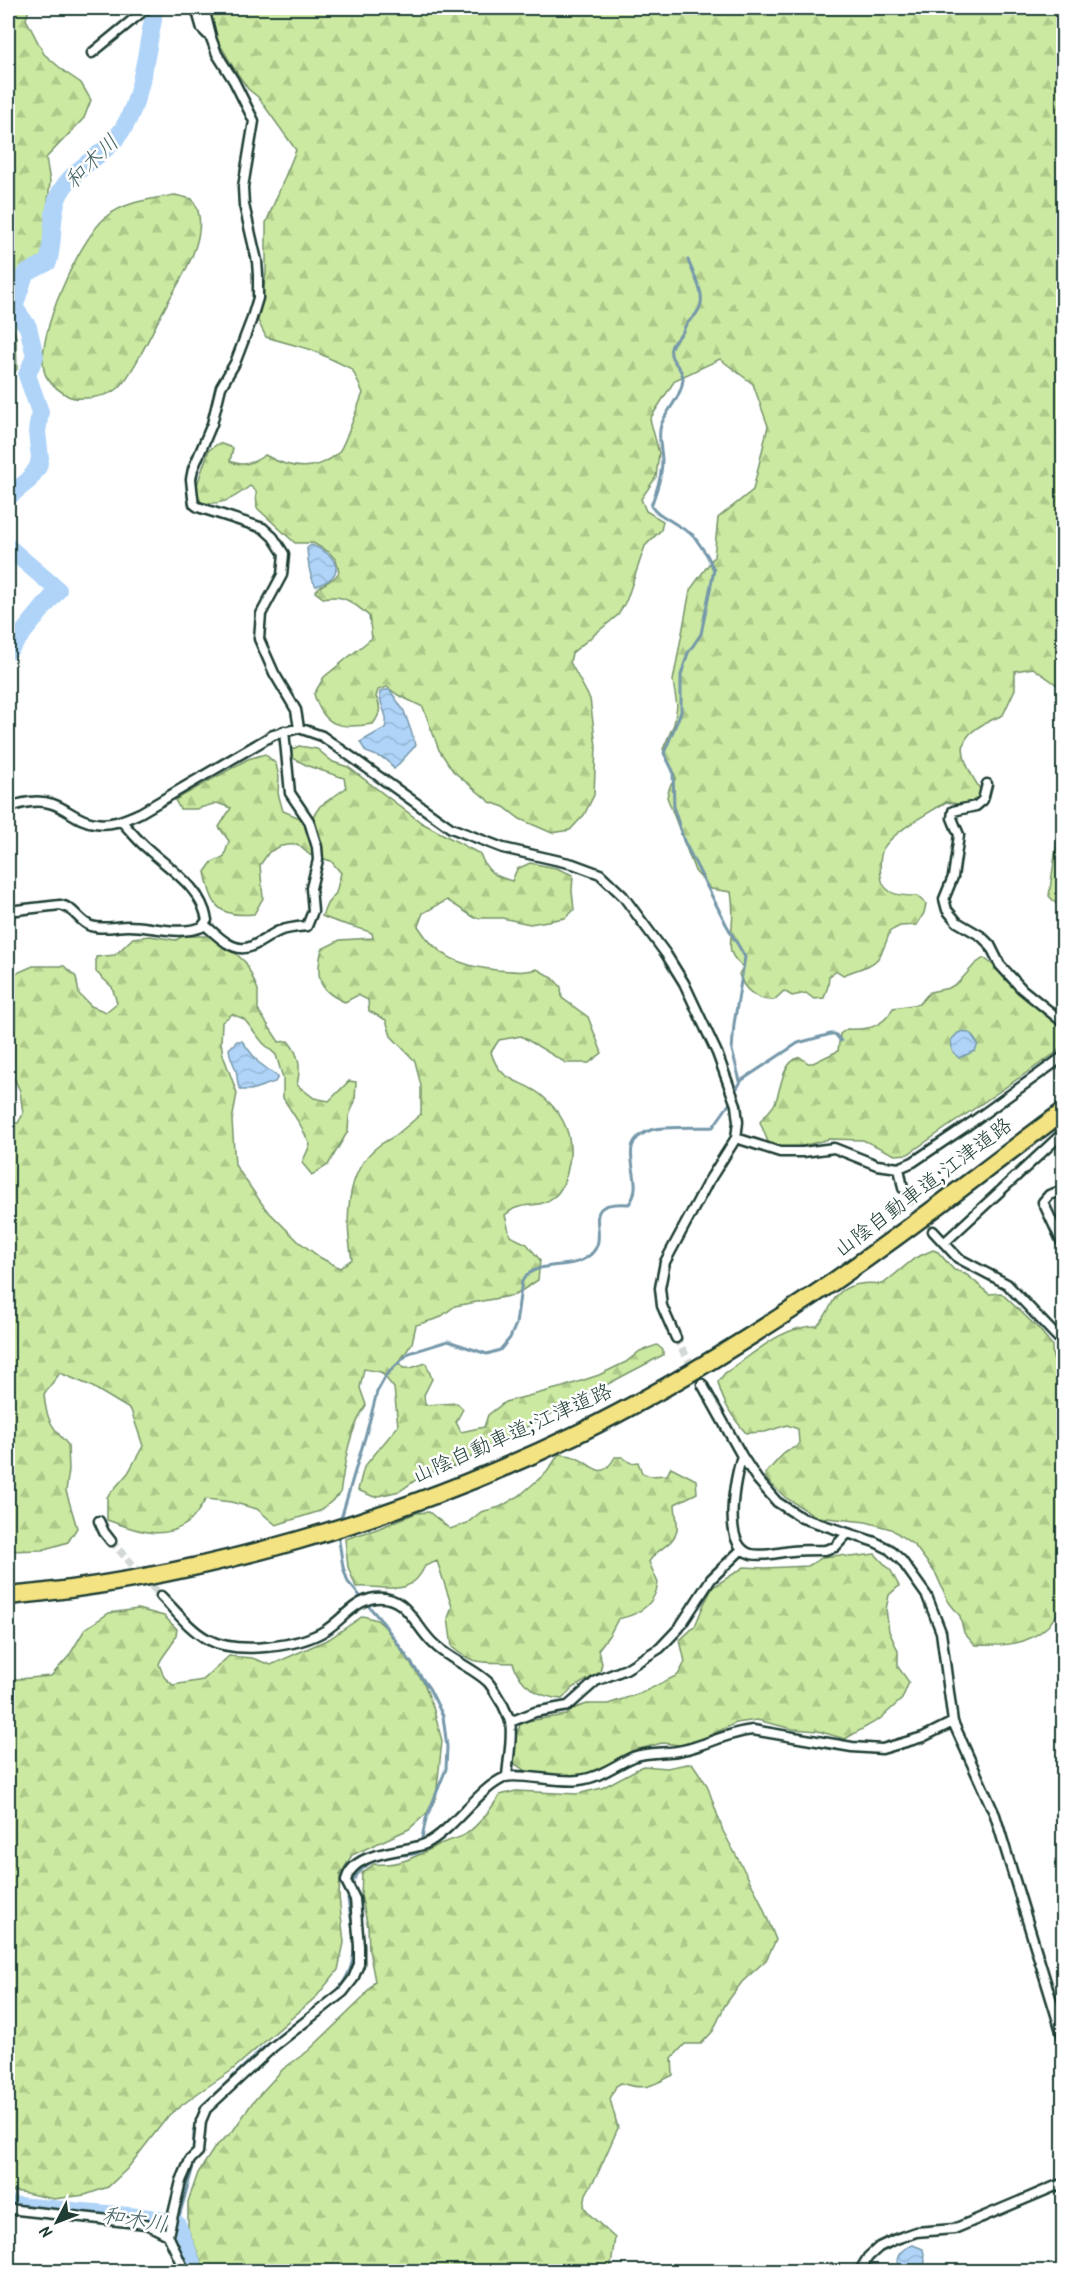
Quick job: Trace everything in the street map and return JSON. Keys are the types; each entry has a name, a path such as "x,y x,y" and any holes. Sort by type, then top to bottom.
{"highway":[{"name":"山陰自動車道;江津道路","path":"8,1596 65,1591 130,1580 250,1553 327,1531 417,1500 487,1474 576,1435 653,1394 794,1309 882,1248 1064,1111"}],"street":[{"path":"92,53 147,8"},
{"path":"196,8 202,28 211,38"},
{"path":"204,8 217,54 234,81 254,121 243,187 244,205 257,261 258,298 235,363 221,387 212,424 193,469 191,479 193,498 194,504 198,507 263,528 273,537 284,554 282,575 261,614 259,639 274,674 296,711 299,728"},
{"path":"8,809 27,802 48,802 61,806 93,823 122,821 284,731 299,728 322,736 451,828 503,848 586,868 600,874 615,888 666,954 697,1007 736,1105 736,1138 665,1262 660,1288 662,1306 676,1338"},
{"path":"205,925 227,943 245,948 258,945 280,931 307,926 312,916 314,905 310,888 318,860 317,847 309,821 290,794 284,731"},
{"path":"987,784 983,800 976,806 953,811 952,818 959,835 952,877 945,895 945,907 957,922 981,936 990,945 1000,965 1022,989 1064,1023"},
{"path":"8,911 66,906 86,924 107,928 126,926 188,931 205,925 207,915 198,895 184,879 145,846 122,821"},
{"path":"736,1138 780,1152 834,1148 877,1165 899,1168 913,1162 968,1125 1064,1056"},
{"path":"944,1243 1064,1132"},
{"path":"899,1168 903,1188"},
{"path":"1064,1190 1049,1195 1043,1202 1064,1247"},
{"path":"933,1231 966,1264 1007,1284 1064,1344"},
{"path":"1053,1333 1064,1329"},
{"path":"702,1384 742,1456 766,1491 788,1511 802,1518 889,1549 902,1561 927,1596 941,1632 953,1722 995,1815 1064,2042"},
{"path":"742,1456 736,1474 733,1528 742,1549 759,1555 825,1550 835,1547 847,1534"},
{"path":"99,1521 111,1541"},
{"path":"510,1722 536,1712 568,1706 596,1681 626,1669 660,1648 679,1628 711,1578 742,1549"},
{"path":"161,1596 189,1627 207,1639 219,1644 256,1648 274,1647 314,1636 330,1627 364,1601 376,1598 390,1599 404,1606 434,1645 488,1682 510,1722 507,1776"},
{"path":"185,2271 169,2233 181,2181 190,2160 198,2152 201,2121 209,2105 273,2047 343,1992 353,1979 359,1964 359,1946 351,1890 346,1881 348,1875 363,1861 392,1850 426,1843 447,1828 507,1776 576,1781 593,1778 635,1756 681,1751 738,1731 753,1730 852,1747 882,1749 923,1737 953,1722"},
{"path":"859,2271 879,2247 896,2239 916,2232 954,2229 1064,2185"},
{"path":"8,2209 146,2224 169,2233"}],"green space":[{"path":"8,8 33,8 29,10 26,19 44,54 81,83 91,100 84,118 46,158 50,182 42,257 21,274 8,303"},
{"path":"204,8 1063,8 1063,689 1033,668 1015,671 1015,689 1003,715 976,729 968,735 964,743 963,752 966,762 980,789 979,797 974,804 946,802 903,829 883,849 880,863 881,877 886,888 894,894 917,896 926,904 917,925 900,926 890,931 879,957 870,965 843,975 837,971 829,976 824,998 814,999 806,993 792,996 784,991 774,1000 768,1000 752,993 744,985 739,974 743,967 737,962 730,948 733,914 731,892 711,889 695,871 667,797 670,786 676,778 663,749 674,724 677,706 673,681 690,590 714,557 718,518 753,490 768,426 753,384 720,359 675,380 650,419 659,453 656,477 641,499 646,511 663,521 661,530 645,546 627,599 618,615 572,653 570,662 590,699 596,746 594,795 584,815 570,830 552,833 490,802 453,771 439,750 423,707 387,687 378,690 376,697 379,711 373,724 343,726 335,724 323,714 314,694 324,677 372,638 369,616 348,601 337,597 323,598 315,592 339,572 336,560 329,552 313,543 295,543 257,508 256,491 250,486 227,500 216,503 201,503 196,488 209,450 219,443 233,448 230,461 239,464 253,462 265,455 283,463 302,467 321,464 330,459 341,449 363,393 352,369 312,350 266,337 258,321 266,274 266,223 296,150 233,67 219,43"},
{"path":"175,195 192,199 198,209 200,222 196,245 181,280 122,384 116,390 99,396 78,398 68,396 47,378 43,354 53,312 72,266 95,229 113,212 139,201"},
{"path":"8,314 16,337 17,369 8,381"},
{"path":"299,746 317,749 333,762 348,767 422,823 480,854 488,869 500,877 512,881 517,869 530,863 556,868 573,875 574,910 565,918 530,924 502,918 475,918 447,900 423,913 418,926 433,945 461,962 496,970 537,969 553,978 561,987 562,998 588,1017 602,1053 589,1063 566,1063 521,1036 499,1040 491,1052 500,1070 512,1080 534,1090 549,1102 561,1117 570,1143 565,1181 558,1193 544,1203 521,1206 505,1215 510,1236 527,1244 540,1260 538,1280 515,1295 455,1306 439,1318 416,1325 412,1343 399,1363 403,1368 411,1368 426,1363 432,1379 424,1395 425,1405 457,1403 463,1409 456,1422 461,1432 484,1427 488,1415 505,1402 599,1375 626,1362 640,1351 657,1345 663,1350 663,1355 479,1452 457,1466 442,1468 420,1477 400,1491 374,1497 358,1490 364,1467 398,1426 394,1388 381,1372 364,1369 360,1388 366,1405 351,1437 340,1494 320,1511 276,1525 257,1509 231,1502 206,1499 189,1522 169,1532 159,1533 138,1530 107,1520 107,1497 128,1473 143,1446 131,1410 91,1386 60,1373 44,1394 50,1422 68,1445 69,1470 66,1491 77,1528 68,1542 42,1550 8,1551 8,1122 18,1123 23,1114 20,1091 8,1065 8,977 33,966 64,966 76,977 79,994 91,1006 106,1012 117,1003 112,987 96,972 96,957 115,955 133,938 150,936 176,940 183,936 209,936 232,950 246,963 258,990 258,1010 279,1042 288,1041 295,1051 299,1067 297,1085 314,1098 329,1101 349,1081 356,1082 355,1101 349,1116 348,1131 328,1165 312,1175 302,1163 310,1145 283,1098 283,1078 276,1055 244,1019 232,1014 222,1022 223,1055 237,1093 232,1121 235,1165 265,1208 298,1241 321,1258 340,1268 352,1259 348,1214 353,1184 359,1170 366,1158 377,1147 396,1135 421,1114 421,1086 415,1061 391,1036 386,1020 369,1011 368,1000 358,995 345,1002 329,993 321,982 319,968 322,949 340,940 373,938 372,933 322,916 327,904 336,893 341,873 331,861 310,855 297,844 281,846 269,852 260,865 263,898 254,914 232,914 224,911 218,907 210,893 205,872 212,862 224,857 229,841 219,827 231,808 217,803 196,809 180,809 175,800 248,759 265,754 276,764 279,777 278,793 283,811 302,819 314,815 320,806 346,788 344,778 308,766 293,758 291,750"},
{"path":"1063,824 1063,911 1049,896 1057,841"},
{"path":"984,958 1060,1028 1063,1040 1057,1052 908,1154 895,1155 863,1140 829,1139 795,1148 775,1146 768,1142 760,1122 774,1106 789,1064 800,1057 808,1063 813,1063 838,1051 840,1034 847,1029 861,1029 879,1024 893,1008 919,1004 930,992 949,988 959,982 975,964"},
{"path":"933,1250 938,1252 954,1270 969,1276 989,1294 1001,1293 1039,1329 1052,1345 1055,1362 1063,1368 1063,1607 1040,1633 1014,1643 975,1645 964,1633 960,1616 948,1601 936,1574 915,1546 891,1529 866,1522 817,1517 786,1498 767,1480 765,1474 786,1451 796,1447 799,1443 798,1429 787,1425 765,1432 746,1433 729,1409 718,1382 725,1373 768,1342 792,1330 817,1326 835,1298 845,1289 864,1283 883,1284 915,1258"},
{"path":"559,1454 572,1456 600,1470 610,1465 615,1457 622,1457 631,1463 638,1462 642,1473 650,1476 667,1475 671,1467 696,1480 697,1493 675,1504 677,1529 675,1535 649,1562 658,1583 653,1597 639,1612 618,1619 598,1650 602,1663 600,1672 573,1688 562,1699 546,1696 532,1689 520,1678 513,1663 474,1660 467,1658 452,1647 448,1618 452,1607 437,1561 425,1566 419,1576 405,1587 356,1587 348,1567 345,1539 416,1513 429,1512 450,1529 467,1523 481,1512 500,1507 519,1496 547,1472"},
{"path":"875,1554 891,1571 899,1586 889,1595 886,1609 889,1631 898,1651 898,1667 909,1682 902,1699 880,1719 845,1739 818,1731 793,1729 757,1720 736,1723 696,1742 680,1745 662,1743 632,1751 599,1770 578,1776 532,1775 515,1764 514,1741 520,1725 527,1721 566,1715 575,1708 587,1704 608,1704 641,1693 678,1675 685,1662 680,1640 695,1626 713,1587 744,1567 808,1566 823,1557"},
{"path":"138,1609 164,1616 177,1629 172,1644 159,1664 164,1677 173,1685 203,1680 229,1656 252,1658 271,1665 329,1639 363,1616 377,1620 385,1627 424,1683 433,1707 442,1741 436,1798 427,1813 409,1829 352,1855 340,1875 339,1896 344,1943 338,1970 317,1996 231,2071 169,2115 127,2169 108,2187 85,2195 54,2199 8,2191 8,1680 51,1676 69,1656 85,1629 109,1613"},
{"path":"692,1763 707,1785 723,1831 759,1898 776,1940 766,1960 742,1982 725,2005 713,2031 701,2044 685,2044 672,2058 673,2075 648,2086 636,2087 621,2083 616,2086 610,2099 618,2128 586,2194 584,2206 589,2214 615,2238 610,2271 205,2271 188,2229 188,2202 198,2173 215,2147 233,2131 252,2103 283,2069 308,2051 362,1999 375,1981 361,1895 362,1873 374,1864 401,1862 463,1836 481,1821 500,1795 516,1791 577,1794 602,1788 643,1766 667,1768"}],"water":[{"path":"311,545 328,554 336,565 333,576 316,586 308,563 307,548"},
{"path":"390,690 404,711 416,745 394,769 387,760 366,752 360,742 385,728 386,718 380,697 380,692"},
{"path":"963,1031 971,1034 978,1044 975,1051 959,1058 952,1051 951,1040"},
{"path":"237,1041 242,1041 258,1062 278,1077 275,1082 251,1090 240,1090 229,1049"},
{"path":"913,2245 923,2249 925,2261 923,2270 901,2271 897,2259 904,2249"}],"waterway":[{"name":"和木川","path":"8,497 29,480 38,467 40,458 37,432 40,412 27,375 35,356 28,327 14,307 25,274 48,262 53,217 61,191 73,175 117,137 132,112 144,66 153,20 153,8"},
{"path":"688,260 701,292 701,305 671,348 672,357 683,375 683,380 680,392 661,425 659,434 662,467 651,506 655,511 693,535 714,570 701,634 688,653 681,675 681,712 664,753 673,771 674,809 684,841 745,957 732,1050 740,1081"},
{"name":"和木川","path":"8,547 58,590 8,651"},
{"path":"737,1088 742,1080 798,1043 831,1034 835,1034 841,1041"},
{"path":"340,1522 377,1392 387,1374 409,1353 448,1341 487,1354 500,1350 510,1338 516,1324 522,1281 528,1274 545,1267 573,1263 590,1255 596,1247 598,1238 598,1213 603,1207 612,1204 629,1204 634,1194 635,1184 631,1153 633,1144 639,1136 657,1129 713,1127 730,1103"},
{"path":"338,1534 343,1567 348,1582 384,1624 429,1688 443,1716 447,1747 446,1769 426,1819 419,1852 410,1855 388,1856 368,1864 358,1874 351,1887"},
{"path":"1003,1824 1035,1932"},
{"path":"332,1996 342,1985 348,1973 354,1951 348,1899 350,1893"},
{"path":"193,2153 194,2133 201,2107 262,2049 326,2000"},
{"path":"177,2224 195,2159"},
{"name":"和木川","path":"8,2205 150,2218 177,2224 196,2272"}],"tunnel":[{"path":"903,1188 933,1231"},
{"path":"676,1338 702,1384"},
{"path":"111,1541 161,1596"}]}
